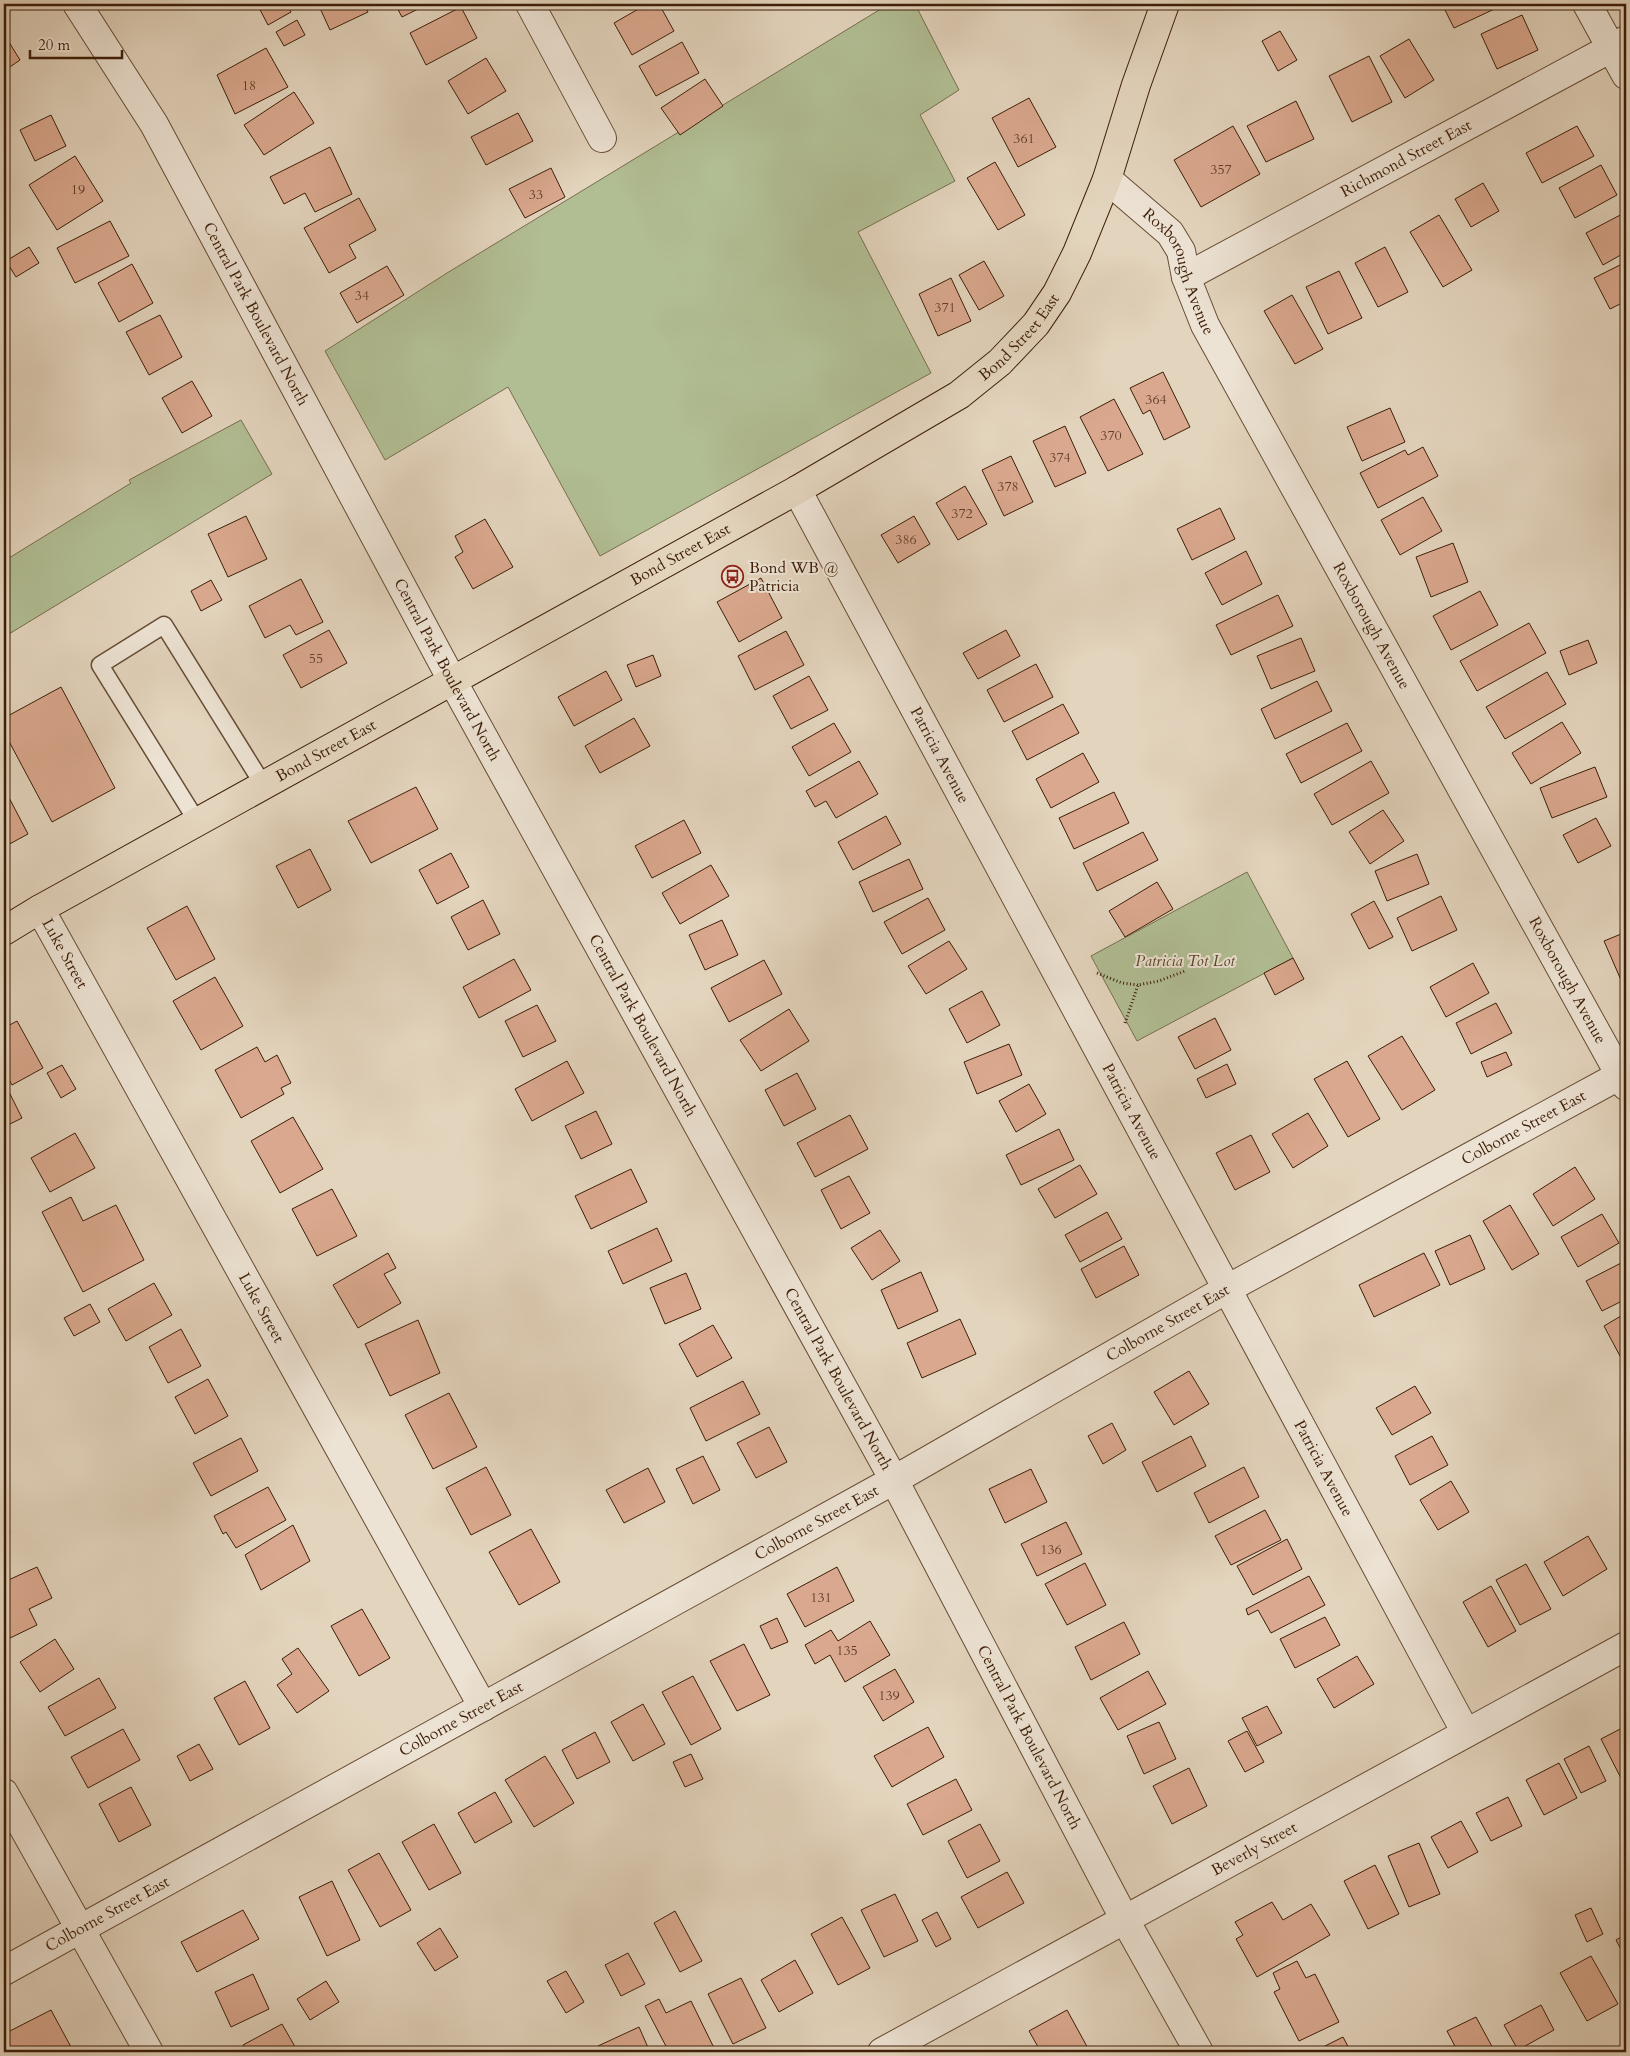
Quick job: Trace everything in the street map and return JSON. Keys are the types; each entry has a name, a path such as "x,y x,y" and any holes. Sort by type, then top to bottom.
{"main road":[{"name":"Bond Street East","path":"4,931 40,909 453,682 796,490 959,395 1000,362 1036,324 1057,293 1077,253 1107,180 1136,85 1165,4"}],"street":[{"name":"Central Park Boulevard North","path":"77,4 154,124 453,682 894,1480 1125,1920 1199,2052"},
{"path":"530,4 602,138"},
{"path":"1587,4 1619,44 1626,76"},
{"name":"Richmond Street East","path":"1186,277 1619,44"},
{"name":"Roxborough Avenue","path":"1107,180 1170,233 1180,251 1186,277 1210,333 1624,1078"},
{"name":"Patricia Avenue","path":"796,490 1466,1733"},
{"name":"Luke Street","path":"40,909 483,1706"},
{"name":"Colborne Street East","path":"4,1970 894,1480 1227,1289 1624,1078"},
{"name":"Beverly Street","path":"882,2052 1626,1646"},
{"path":"4,1793 78,1929 149,2052"}],"lane":[{"path":"198,823 100,665 164,625 264,786"}],"path":[{"path":"1097,973 1122,983 1138,985 1159,981 1185,970"},
{"path":"1124,1023 1138,985"}],"green space":[{"path":"889,4 915,4 959,90 920,115 955,181 858,232 931,373 600,556 508,387 385,460 325,351 447,273"},
{"path":"241,420 272,474 4,637 4,561 131,483 129,480"},
{"name":"Patricia Tot Lot","path":"1247,872 1293,958 1137,1041 1091,956"}],"building":[{"path":"257,4 287,4 291,12 268,25"},
{"path":"324,4 364,4 368,12 330,30 319,6"},
{"path":"395,4 428,4 402,17"},
{"path":"606,4 622,4 609,10"},
{"path":"647,4 659,4 674,31 632,55 614,23"},
{"path":"1442,4 1505,4 1454,28"},
{"path":"461,7 477,38 426,65 410,33"},
{"path":"1522,15 1538,50 1497,69 1481,34"},
{"path":"297,20 305,35 284,46 276,32"},
{"path":"1280,31 1297,60 1278,71 1262,41"},
{"path":"4,34 20,60 4,71"},
{"path":"1409,39 1434,80 1405,98 1380,56"},
{"path":"682,42 699,73 656,96 639,66"},
{"path":"266,48 288,87 235,114 217,75"},
{"path":"1369,56 1392,102 1352,122 1329,76"},
{"path":"486,58 506,91 468,114 448,81"},
{"path":"705,79 723,106 680,135 661,108"},
{"path":"294,92 314,123 264,155 244,125"},
{"path":"1029,98 1056,147 1018,167 992,118"},
{"path":"1296,101 1314,139 1266,162 1247,126"},
{"path":"518,113 533,141 486,165 471,137"},
{"path":"51,115 66,146 35,161 20,130"},
{"path":"1233,126 1260,174 1201,207 1174,160"},
{"path":"1577,126 1594,156 1542,183 1526,153"},
{"path":"330,147 352,194 315,212 305,193 284,204 270,177"},
{"path":"75,156 103,201 57,230 29,185"},
{"path":"995,162 1025,215 998,230 967,178"},
{"path":"1601,165 1617,195 1575,218 1559,188"},
{"path":"551,168 565,197 525,218 509,189"},
{"path":"1483,183 1499,211 1471,227 1455,199"},
{"path":"359,198 376,230 349,245 356,258 329,273 304,228"},
{"path":"1626,212 1626,252 1603,265 1586,233"},
{"path":"1439,215 1472,270 1443,287 1410,232"},
{"path":"110,221 129,256 75,283 57,248"},
{"path":"29,247 39,263 16,277 6,261"},
{"path":"1385,247 1408,292 1378,307 1355,263"},
{"path":"984,261 1004,296 979,310 959,275"},
{"path":"1626,262 1626,301 1610,309 1594,278"},
{"path":"132,264 153,303 119,322 98,283"},
{"path":"387,266 404,295 357,323 340,293"},
{"path":"1339,271 1362,318 1328,334 1306,287"},
{"path":"951,278 971,321 938,336 919,294"},
{"path":"1292,295 1323,349 1295,364 1264,311"},
{"path":"160,315 182,357 149,375 126,332"},
{"path":"1163,372 1190,427 1164,440 1150,410 1143,414 1130,388"},
{"path":"192,381 212,416 182,433 162,398"},
{"path":"1114,399 1143,454 1108,471 1080,417"},
{"path":"1390,408 1405,442 1362,461 1347,427"},
{"path":"1065,426 1086,473 1055,487 1033,441"},
{"path":"1423,447 1438,476 1378,508 1360,473 1405,450 1408,455"},
{"path":"1011,456 1033,502 1004,516 982,470"},
{"path":"965,486 987,524 958,540 936,503"},
{"path":"1423,497 1442,531 1400,555 1381,520"},
{"path":"1220,508 1235,539 1192,560 1177,529"},
{"path":"246,516 267,559 228,577 208,534"},
{"path":"914,516 930,544 898,563 881,535"},
{"path":"485,519 513,567 473,589 455,557 463,552 455,536"},
{"path":"1453,543 1468,582 1431,597 1416,557"},
{"path":"1246,551 1262,584 1222,605 1205,573"},
{"path":"761,578 782,618 739,642 717,602"},
{"path":"301,579 323,622 296,635 290,625 265,638 249,606"},
{"path":"211,580 222,600 201,611 191,591"},
{"path":"1480,591 1498,625 1451,650 1433,616"},
{"path":"1278,595 1293,626 1231,655 1216,625"},
{"path":"1529,623 1546,653 1477,691 1460,661"},
{"path":"329,630 347,663 301,688 283,655"},
{"path":"1006,630 1020,656 978,679 963,653"},
{"path":"786,631 804,665 755,690 738,656"},
{"path":"1301,638 1315,671 1271,689 1257,656"},
{"path":"1588,640 1597,663 1569,675 1560,651"},
{"path":"653,655 661,676 636,687 627,665"},
{"path":"1036,664 1053,697 1004,722 987,690"},
{"path":"606,671 622,700 574,726 558,697"},
{"path":"1547,672 1566,704 1505,739 1486,707"},
{"path":"809,676 828,710 791,729 773,696"},
{"path":"1317,681 1332,711 1275,739 1261,709"},
{"path":"61,687 115,788 52,822 4,732 4,718"},
{"path":"1063,704 1079,733 1027,760 1012,731"},
{"path":"634,718 650,746 600,773 585,746"},
{"path":"1562,722 1581,753 1531,784 1512,753"},
{"path":"834,723 851,752 809,776 792,747"},
{"path":"1347,723 1362,751 1301,783 1286,754"},
{"path":"1083,753 1099,782 1051,808 1036,779"},
{"path":"859,761 878,794 836,818 826,801 815,807 806,791"},
{"path":"1371,761 1389,793 1332,825 1314,794"},
{"path":"1595,767 1607,797 1552,818 1540,788"},
{"path":"416,787 438,829 371,863 348,821"},
{"path":"4,788 28,834 4,847"},
{"path":"1114,792 1129,823 1074,849 1059,818"},
{"path":"1383,810 1404,841 1370,864 1349,832"},
{"path":"886,816 901,844 853,870 838,842"},
{"path":"1596,818 1611,846 1578,863 1563,835"},
{"path":"684,820 701,853 652,878 635,846"},
{"path":"1143,832 1158,860 1097,891 1083,863"},
{"path":"310,849 331,890 298,908 276,866"},
{"path":"451,853 469,887 437,904 419,870"},
{"path":"1417,854 1429,884 1387,901 1375,871"},
{"path":"909,859 923,889 873,912 859,882"},
{"path":"711,865 729,896 680,924 662,893"},
{"path":"1157,882 1173,909 1125,937 1109,911"},
{"path":"1441,896 1457,930 1412,951 1397,918"},
{"path":"928,898 945,930 902,954 884,922"},
{"path":"483,900 500,934 468,950 451,917"},
{"path":"1374,901 1393,937 1369,949 1351,914"},
{"path":"187,906 215,959 176,980 147,928"},
{"path":"722,920 738,955 705,970 689,935"},
{"path":"1626,932 1626,986 1624,987 1604,941"},
{"path":"949,941 967,969 926,994 908,966"},
{"path":"1293,958 1304,979 1275,995 1264,973"},
{"path":"514,959 531,990 479,1018 463,987"},
{"path":"764,960 782,994 729,1022 711,988"},
{"path":"1473,963 1489,993 1446,1017 1430,987"},
{"path":"215,977 243,1026 201,1050 173,1001"},
{"path":"982,991 1000,1025 967,1043 949,1009"},
{"path":"1496,1003 1512,1033 1471,1054 1456,1023"},
{"path":"537,1005 556,1041 523,1057 505,1021"},
{"path":"789,1009 809,1041 761,1071 740,1040"},
{"path":"1215,1018 1231,1050 1195,1069 1178,1037"},
{"path":"17,1021 43,1068 12,1085 4,1071 4,1028"},
{"path":"1402,1036 1435,1090 1402,1110 1368,1056"},
{"path":"1009,1044 1022,1075 977,1094 964,1062"},
{"path":"257,1047 265,1062 277,1055 291,1083 281,1088 284,1094 241,1118 215,1070"},
{"path":"1506,1052 1512,1065 1487,1077 1481,1062"},
{"path":"567,1061 584,1093 532,1121 515,1089"},
{"path":"1347,1061 1380,1119 1348,1137 1314,1079"},
{"path":"1227,1064 1236,1084 1206,1098 1197,1079"},
{"path":"62,1065 76,1089 61,1098 47,1073"},
{"path":"797,1073 816,1109 784,1126 765,1090"},
{"path":"1029,1084 1046,1114 1016,1132 999,1101"},
{"path":"7,1088 22,1118 4,1127 4,1090"},
{"path":"596,1111 612,1144 581,1159 565,1126"},
{"path":"1308,1113 1328,1146 1293,1168 1272,1134"},
{"path":"850,1115 868,1149 815,1177 797,1143"},
{"path":"293,1117 323,1169 280,1193 251,1141"},
{"path":"1059,1129 1074,1160 1021,1185 1006,1155"},
{"path":"75,1133 95,1168 50,1192 31,1158"},
{"path":"1251,1135 1270,1172 1235,1190 1216,1153"},
{"path":"1080,1165 1097,1194 1055,1218 1038,1189"},
{"path":"1575,1167 1595,1199 1553,1226 1533,1194"},
{"path":"631,1169 647,1202 591,1229 575,1196"},
{"path":"849,1176 870,1213 841,1229 821,1190"},
{"path":"332,1189 357,1236 317,1256 292,1209"},
{"path":"71,1197 83,1221 116,1205 144,1260 83,1292 42,1212"},
{"path":"1510,1205 1539,1254 1512,1270 1483,1221"},
{"path":"1107,1212 1122,1239 1080,1262 1065,1235"},
{"path":"1602,1214 1619,1243 1578,1267 1561,1237"},
{"path":"657,1228 672,1261 623,1284 608,1251"},
{"path":"880,1230 900,1261 872,1280 851,1248"},
{"path":"1470,1235 1485,1269 1450,1285 1435,1251"},
{"path":"1124,1246 1139,1275 1096,1298 1081,1269"},
{"path":"388,1253 396,1268 384,1274 401,1303 358,1328 333,1285"},
{"path":"1424,1253 1440,1285 1374,1317 1359,1285"},
{"path":"1625,1261 1626,1299 1602,1311 1586,1281"},
{"path":"921,1272 938,1311 898,1329 881,1290"},
{"path":"686,1273 701,1309 665,1324 650,1288"},
{"path":"154,1283 172,1315 126,1341 108,1309"},
{"path":"90,1304 100,1322 74,1336 64,1318"},
{"path":"1626,1313 1626,1352 1620,1356 1604,1326"},
{"path":"960,1319 976,1354 922,1378 907,1343"},
{"path":"418,1320 440,1373 390,1396 365,1344"},
{"path":"713,1325 732,1358 697,1377 679,1344"},
{"path":"181,1329 201,1366 168,1383 149,1347"},
{"path":"1189,1371 1209,1404 1174,1425 1154,1392"},
{"path":"208,1379 228,1416 195,1434 175,1397"},
{"path":"743,1381 760,1414 706,1441 690,1408"},
{"path":"1415,1386 1431,1413 1392,1435 1376,1408"},
{"path":"449,1393 477,1447 433,1469 405,1415"},
{"path":"1112,1423 1126,1450 1103,1464 1088,1436"},
{"path":"769,1427 787,1462 756,1478 737,1443"},
{"path":"1191,1436 1206,1466 1157,1492 1142,1462"},
{"path":"1432,1436 1448,1465 1410,1485 1395,1456"},
{"path":"241,1438 258,1471 211,1496 193,1463"},
{"path":"703,1456 720,1490 693,1504 676,1469"},
{"path":"486,1467 511,1515 471,1535 446,1488"},
{"path":"1244,1467 1259,1497 1209,1523 1194,1493"},
{"path":"648,1468 665,1502 624,1523 606,1490"},
{"path":"1031,1469 1047,1502 1005,1523 989,1489"},
{"path":"1451,1481 1469,1512 1438,1530 1420,1500"},
{"path":"268,1487 286,1520 236,1548 226,1532 223,1534 214,1516"},
{"path":"1265,1510 1281,1540 1231,1565 1215,1536"},
{"path":"4,1521 10,1533 4,1536"},
{"path":"1066,1522 1082,1554 1037,1576 1021,1544"},
{"path":"293,1525 310,1561 261,1590 245,1555"},
{"path":"531,1529 560,1582 519,1605 489,1552"},
{"path":"1588,1536 1607,1569 1563,1596 1544,1562"},
{"path":"1287,1539 1302,1569 1253,1595 1237,1566"},
{"path":"1085,1563 1106,1605 1067,1625 1045,1584"},
{"path":"1526,1564 1551,1609 1520,1625 1496,1580"},
{"path":"37,1567 52,1598 29,1609 37,1625 8,1639 4,1630 4,1582"},
{"path":"837,1567 854,1601 805,1627 787,1594"},
{"path":"1309,1576 1325,1605 1271,1633 1258,1610 1248,1615 1246,1609"},
{"path":"1491,1586 1516,1631 1488,1647 1463,1602"},
{"path":"362,1609 390,1658 359,1676 331,1626"},
{"path":"1325,1617 1340,1645 1295,1668 1280,1639"},
{"path":"777,1618 788,1642 771,1649 760,1626"},
{"path":"870,1621 890,1655 845,1682 830,1655 815,1664 805,1645 831,1630 838,1641"},
{"path":"1124,1622 1140,1654 1091,1680 1075,1647"},
{"path":"55,1639 74,1669 40,1692 20,1662"},
{"path":"744,1644 770,1695 737,1711 710,1661"},
{"path":"298,1648 329,1691 297,1713 277,1685 292,1674 282,1659"},
{"path":"1357,1656 1374,1684 1334,1708 1317,1679"},
{"path":"895,1669 914,1702 883,1721 863,1687"},
{"path":"1148,1671 1166,1704 1118,1730 1100,1698"},
{"path":"693,1676 721,1729 691,1745 662,1692"},
{"path":"99,1678 116,1708 65,1736 48,1707"},
{"path":"245,1681 270,1728 239,1745 214,1698"},
{"path":"643,1704 665,1744 633,1761 611,1722"},
{"path":"1267,1706 1282,1733 1257,1746 1242,1718"},
{"path":"1159,1722 1176,1759 1144,1774 1127,1736"},
{"path":"1626,1726 1626,1788 1601,1739"},
{"path":"928,1727 944,1757 892,1787 874,1756"},
{"path":"123,1729 140,1760 88,1788 71,1757"},
{"path":"1247,1731 1264,1762 1245,1772 1228,1741"},
{"path":"595,1732 610,1762 577,1779 562,1750"},
{"path":"199,1744 213,1769 190,1781 177,1756"},
{"path":"1589,1746 1606,1781 1581,1793 1564,1759"},
{"path":"691,1754 703,1779 685,1787 673,1762"},
{"path":"545,1756 574,1803 534,1827 505,1780"},
{"path":"1559,1763 1577,1798 1544,1815 1526,1780"},
{"path":"1189,1768 1207,1806 1172,1824 1153,1786"},
{"path":"956,1779 972,1810 923,1835 907,1804"},
{"path":"131,1787 151,1825 119,1842 99,1804"},
{"path":"495,1792 512,1822 475,1843 458,1813"},
{"path":"1508,1797 1522,1826 1491,1841 1476,1813"},
{"path":"1461,1821 1478,1852 1448,1868 1431,1837"},
{"path":"434,1824 461,1873 429,1890 402,1842"},
{"path":"980,1824 1000,1861 967,1878 948,1841"},
{"path":"1419,1843 1440,1894 1409,1907 1388,1856"},
{"path":"379,1853 411,1910 380,1927 348,1870"},
{"path":"1375,1865 1399,1914 1368,1929 1344,1881"},
{"path":"1007,1872 1024,1903 978,1928 961,1897"},
{"path":"332,1881 360,1940 327,1956 299,1897"},
{"path":"895,1894 918,1941 884,1957 861,1910"},
{"path":"1272,1902 1283,1920 1311,1904 1330,1935 1257,1977 1236,1939 1243,1935 1235,1922"},
{"path":"1591,1908 1603,1934 1587,1942 1575,1915"},
{"path":"243,1910 259,1939 197,1972 181,1942"},
{"path":"675,1911 702,1961 680,1972 654,1923"},
{"path":"937,1912 951,1939 936,1947 922,1920"},
{"path":"842,1917 870,1968 838,1985 811,1934"},
{"path":"440,1928 458,1957 435,1971 417,1943"},
{"path":"1626,1934 1626,1959 1616,1940"},
{"path":"628,1953 645,1984 621,1996 605,1965"},
{"path":"1591,1956 1618,2004 1587,2021 1560,1973"},
{"path":"795,1960 813,1993 779,2012 761,1980"},
{"path":"1297,1961 1306,1978 1315,1974 1339,2022 1299,2041 1274,1992 1280,1989 1273,1973"},
{"path":"566,1971 584,2002 566,2013 547,1981"},
{"path":"253,1974 269,2009 231,2027 215,1992"},
{"path":"741,1978 766,2028 733,2044 708,1994"},
{"path":"326,1981 339,2002 310,2020 297,1999"},
{"path":"659,1999 666,2013 691,2001 716,2052 669,2052 645,2006"},
{"path":"1541,2005 1554,2030 1518,2050 1504,2025"},
{"path":"51,2010 71,2047 62,2052 10,2052 4,2039 4,2034"},
{"path":"1067,2010 1090,2052 1041,2052 1029,2031"},
{"path":"1476,2017 1495,2052 1458,2052 1447,2031"},
{"path":"282,2024 298,2052 247,2052 243,2045"},
{"path":"639,2027 650,2052 601,2052 598,2046"},
{"path":"1343,2037 1351,2052 1313,2052"},
{"path":"482,2047 484,2052 473,2052"}],"place":[{"name":"Bond WB @ Patricia","path":"733,577"}]}
